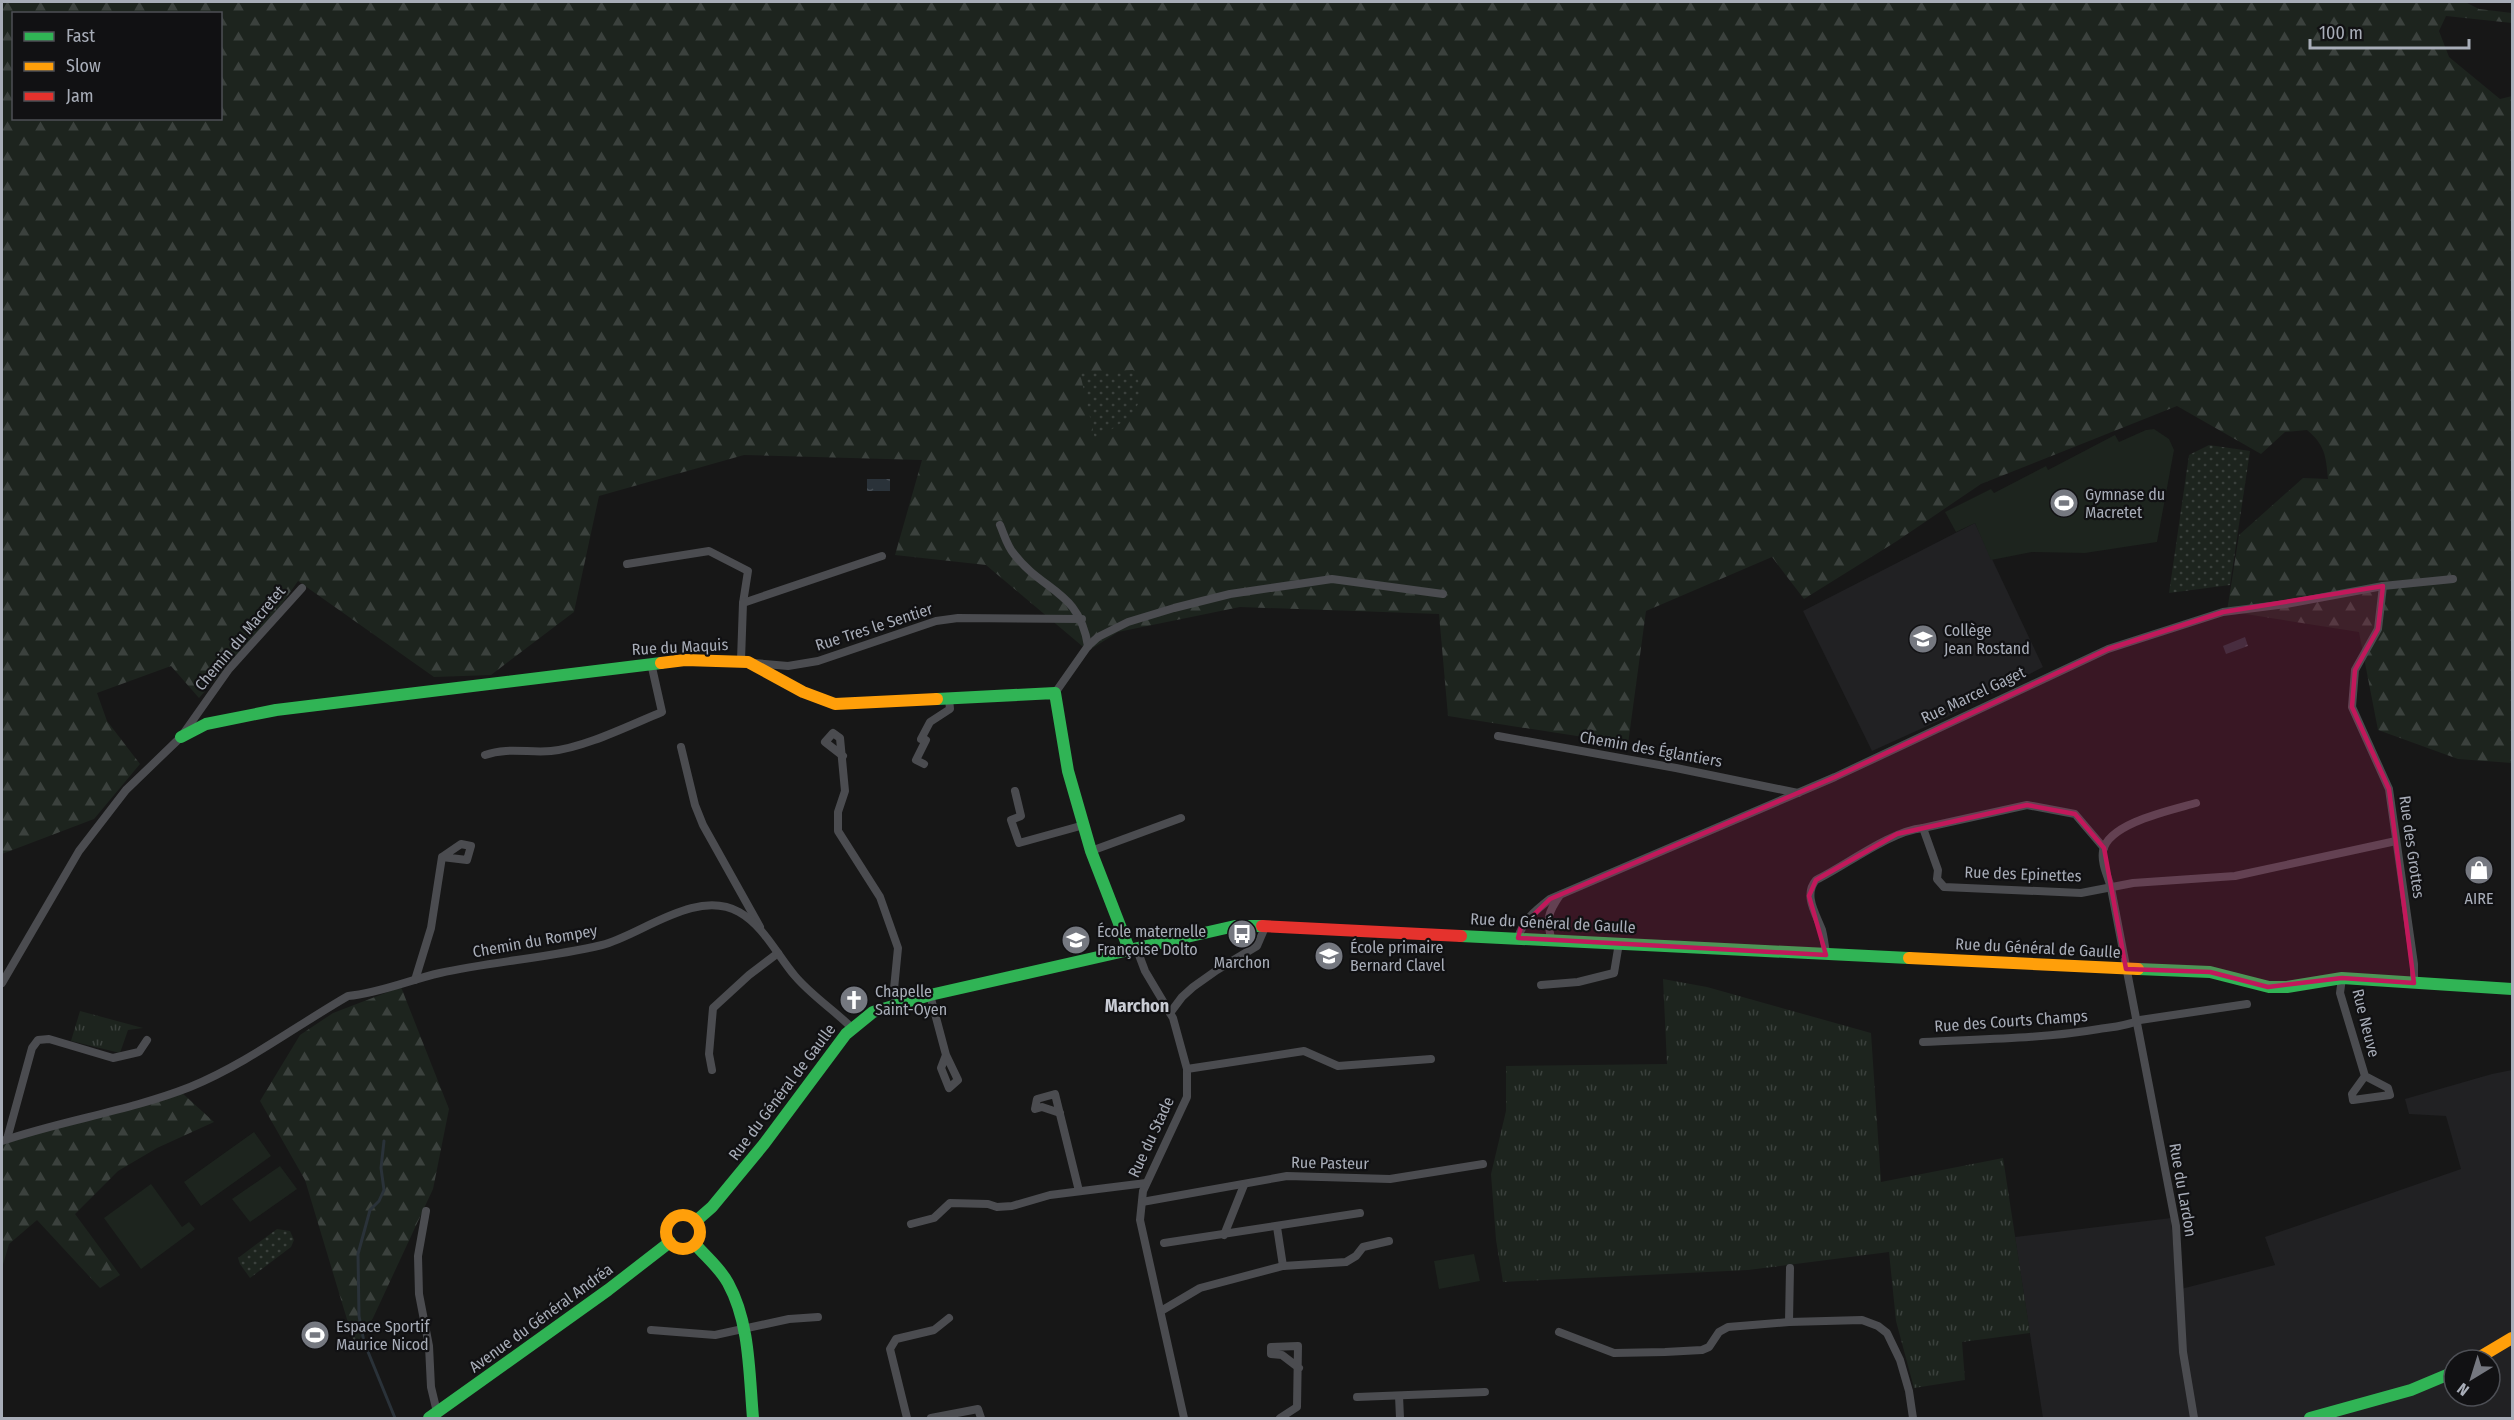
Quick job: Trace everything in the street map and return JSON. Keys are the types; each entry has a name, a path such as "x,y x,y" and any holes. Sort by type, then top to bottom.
{"main road":[{"name":"Rue du Maquis","path":"181,737 206,724 253,714 686,660 745,661 803,692 835,704 1055,693"},
{"path":"1055,693 1068,771 1091,851 1133,948"},
{"name":"Rue du Général de Gaulle","path":"696,1221 712,1207 757,1153 852,1028 873,1012 896,1003 1227,928 1266,925 1826,955 2210,972 2268,987 2342,978 2512,988"},
{"path":"687,1216 696,1221 700,1235 695,1244 685,1249 674,1246 670,1242 667,1233 673,1219 687,1216"},
{"name":"Avenue du Général Andréa","path":"433,1415 608,1290 670,1242"},
{"path":"695,1244 727,1282 743,1328 753,1419"},
{"path":"2495,1348 2512,1338"},
{"path":"2310,1419 2411,1390 2442,1377"}],"street":[{"path":"999,525 1012,553 1078,612 1082,619 1088,646"},
{"path":"627,564 709,551 748,571 743,603 745,661"},
{"path":"743,603 882,556"},
{"path":"1055,693 1088,646 1098,637 1128,622 1174,608 1230,594 1332,579 1443,594"},
{"name":"Rue Marcel Gaget","path":"1518,938 1521,927 1535,910 1550,899 1799,793 2108,649 2223,612 2286,604 2383,586 2453,579"},
{"name":"Rue des Grottes","path":"2383,586 2378,629 2355,670 2352,706 2389,789 2414,964 2414,983"},
{"name":"Chemin du Macretet","path":"2,983 79,850 126,790 181,737 229,669 302,588"},
{"name":"Rue Tres le Sentier","path":"745,661 788,666 818,661 936,621 958,618 1082,619"},
{"path":"485,755 496,751 551,751 577,745 662,712 651,663"},
{"path":"924,764 916,760 926,740 921,739 930,722 950,709 949,699"},
{"name":"Chemin des Églantiers","path":"1498,736 1799,793"},
{"path":"681,747 695,805 763,933"},
{"path":"843,756 845,791 838,812 838,831 880,897 898,948 894,989 896,1003"},
{"path":"1015,791 1021,816 1011,820 1019,843 1084,825"},
{"path":"1826,955 1823,934 1809,896 1810,886 1816,880 1897,834 2027,805 2075,814 2103,848 2111,838 2134,822 2196,802"},
{"path":"1091,851 1182,818"},
{"name":"Rue des Epinettes","path":"1923,828 1938,870 1937,879 1944,887 2081,893 2133,883 2235,876 2396,841"},
{"name":"Rue du Lardon","path":"2103,848 2103,861 2111,888 2176,1226 2183,1352 2194,1419"},
{"path":"415,980 432,928 442,857"},
{"path":"1551,939 1548,912 1560,895"},
{"name":"Chemin du Rompey","path":"4,1140 160,1098 191,1086 238,1063 348,996 363,995 440,973 603,945 656,920 700,906 725,906 740,912 763,933 809,991 844,1018 852,1028"},
{"path":"1170,1013 1182,997 1206,978 1257,946 1266,925"},
{"path":"1541,985 1578,982 1614,973 1619,943"},
{"name":"Rue du Stade","path":"1133,948 1175,1023 1187,1069 1187,1097 1146,1184 1140,1220 1184,1419"},
{"path":"712,1070 709,1054 714,1008 748,975 778,953"},
{"name":"Rue Neuve","path":"2342,978 2340,993 2365,1076"},
{"path":"930,995 946,1055"},
{"name":"Rue des Courts Champs","path":"1923,1042 2038,1037 2090,1031 2208,1008 2247,1004"},
{"path":"4,1140 32,1047 38,1040 49,1039 113,1058 139,1052 147,1040"},
{"path":"1187,1069 1304,1051 1338,1066 1431,1059"},
{"path":"1060,1113 1079,1191"},
{"name":"Rue Pasteur","path":"1142,1202 1287,1176 1390,1179 1483,1164"},
{"path":"911,1224 934,1218 950,1203 1004,1206 1050,1195 1146,1184"},
{"path":"1224,1235 1244,1185"},
{"path":"426,1211 418,1256 419,1293 429,1346 433,1415"},
{"path":"1164,1243 1360,1213"},
{"path":"1277,1227 1283,1266"},
{"path":"1161,1311 1200,1288 1283,1266 1346,1262 1356,1257 1363,1247 1389,1241"},
{"path":"1790,1268 1790,1322"},
{"path":"651,1330 715,1335 789,1319 818,1317"},
{"path":"907,1419 890,1349 892,1342 934,1330 949,1318"},
{"path":"1559,1332 1614,1353 1684,1351 1702,1350 1709,1347 1719,1332 1728,1327 1862,1320 1878,1326 1887,1333 1900,1360 1909,1391 1913,1419"},
{"path":"1280,1419 1297,1407 1299,1368"},
{"path":"1357,1397 1485,1392"},
{"path":"1399,1396 1400,1419"},
{"path":"931,1419 978,1409 981,1419"}],"highlighted area":[{"path":"2383,586 2378,629 2355,670 2352,707 2389,789 2414,983 2342,978 2268,987 2210,972 2126,969 2104,848 2075,814 2027,805 1897,834 1816,880 1809,896 1826,955 1518,938 1521,927 1550,899 1835,777 2108,649 2223,612"}],"shaded area":[{"name":"Collège Jean Rostand","path":"1975,523 2043,667 1945,718 1872,751 1803,611"},
{"path":"2512,1070 2512,1418 2043,1418 2015,1237 2171,1218 2177,1290 2275,1265 2265,1237 2461,1169 2446,1116 2409,1114 2405,1099"}],"green space":[{"path":"2,2 2465,2 2479,9 2512,13 2512,23 2446,16 2439,31 2449,57 2500,99 2512,96 2512,763 2458,759 2378,730 2359,632 2227,611 2239,535 2303,478 2328,479 2325,457 2318,441 2307,430 2285,432 2261,454 2177,406 1981,484 1897,541 1804,599 1772,557 1646,611 1628,744 1448,716 1439,614 1240,607 1118,632 1088,651 986,565 895,555 922,460 744,455 599,496 574,612 491,675 434,677 298,581 277,611 199,698 171,666 97,693 107,721 140,764 94,819 2,854"},
{"path":"1133,370 1141,394 1138,404 1125,420 1095,439 1080,373"},
{"name":"Gymnase du Macretet","path":"2154,429 2169,439 2174,450 2157,542 2085,553 2032,552 1991,560 1975,523 1956,532 1945,512 1991,489 1994,493 2046,466 2048,470 2115,435 2119,442 2146,430"},
{"path":"2209,445 2250,451 2230,585 2169,593 2189,455"},
{"path":"1663,979 1707,987 1871,1033 1881,1182 2003,1158 2030,1333 1962,1342 1965,1380 1914,1388 1896,1321 1889,1252 1748,1270 1503,1282 1496,1240 1491,1174 1506,1111 1506,1066 1667,1064"},
{"path":"401,987 449,1109 433,1189 373,1318 355,1346 305,1180 260,1101 300,1035 333,1013"},
{"path":"80,1011 143,1028 128,1030 120,1053 71,1041"},
{"path":"181,1092 214,1122 157,1148 118,1171 75,1214 120,1275 100,1288 37,1220 9,1244 2,1268 2,1143"},
{"path":"254,1132 271,1156 201,1206 184,1182"},
{"path":"280,1166 297,1189 250,1222 232,1199"},
{"path":"151,1184 182,1227 189,1222 195,1229 141,1269 104,1218"},
{"path":"277,1229 290,1231 294,1240 291,1247 250,1278 238,1258"},
{"path":"1474,1254 1480,1281 1439,1289 1434,1261"}],"water":[{"path":"867,479 890,479 890,491 867,491"},
{"path":"2245,637 2248,646 2226,654 2223,646"}],"waterway":[{"path":"384,1141 381,1168 384,1190 379,1201 370,1210 358,1254 359,1316 364,1342 395,1418"}],"traffic: fast":[{"path":"181,737 206,724 276,710 661,663"},
{"path":"937,699 1055,693 1068,771 1091,851 1129,949"},
{"path":"696,1221 712,1207 764,1144 846,1034 873,1012 930,995 1235,926 1262,926"},
{"path":"1461,936 1909,958"},
{"path":"2138,969 2210,972 2269,987 2287,987 2342,978 2512,989"},
{"path":"429,1418 608,1290 670,1242"},
{"path":"695,1244 721,1272 741,1315 745,1331 753,1418"},
{"path":"2310,1418 2411,1390 2442,1377"}],"traffic: slow":[{"path":"661,663 685,660 748,662 803,692 835,704 937,699"},
{"path":"1909,958 2138,969"},
{"path":"683,1215 695,1220 700,1232 695,1244 683,1249 671,1244 666,1232 671,1220 683,1215"},
{"path":"2495,1348 2512,1338"}],"traffic: jam":[{"path":"1262,926 1461,936"}],"place":[{"name":"Gymnase du Macretet","path":"2064,503"},
{"name":"Collège Jean Rostand","path":"1923,639"},
{"name":"AIRE","path":"2479,870"},
{"name":"Marchon","path":"1242,934"},
{"name":"École maternelle Françoise Dolto","path":"1076,940"},
{"name":"École primaire Bernard Clavel","path":"1329,956"},
{"name":"Chapelle Saint-Oyen","path":"854,1000"},
{"name":"Espace Sportif Maurice Nicod","path":"315,1335"}],"district":[{"name":"Marchon","path":"1137,1006"}]}
